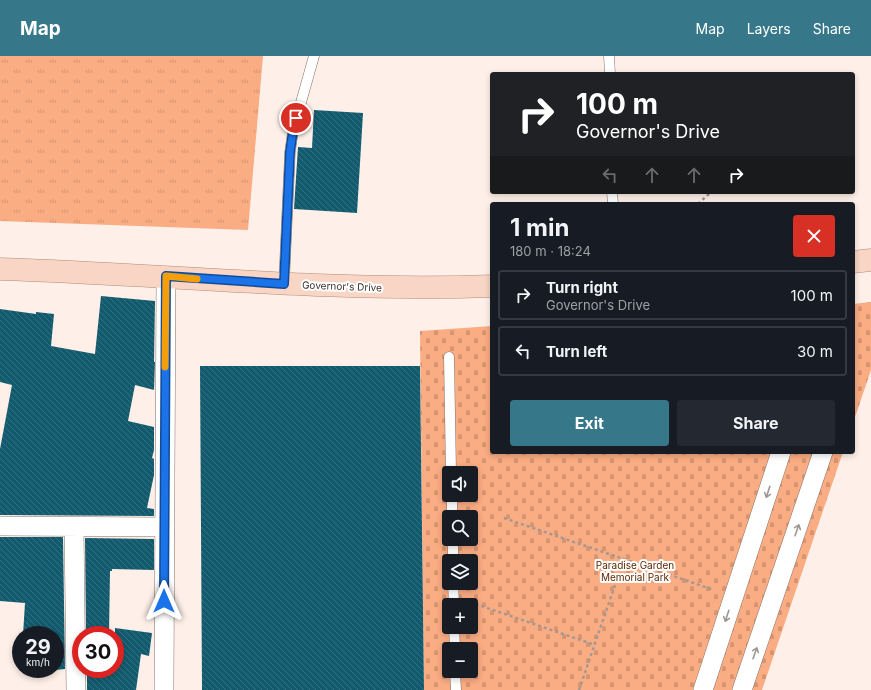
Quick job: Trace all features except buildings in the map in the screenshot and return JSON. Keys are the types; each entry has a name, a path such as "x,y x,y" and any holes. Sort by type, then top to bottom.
{"main road":[{"path":"855,262 871,260"},
{"name":"Governor's Drive","path":"0,269 166,276 284,284 406,288 490,286"}],"street":[{"path":"164,690 166,276"},
{"path":"703,690 780,454"},
{"path":"742,690 822,454"},
{"path":"0,526 165,527"},
{"path":"74,527 76,690"}],"lane":[{"path":"284,284 289,167 293,131 314,56"},
{"path":"610,56 610,72"},
{"path":"448,357 451,466"},
{"path":"455,678 456,690"}],"path":[{"path":"700,202 709,194"},
{"path":"504,518 734,597"},
{"path":"579,690 624,559"},
{"path":"478,608 595,645"}],"green space":[{"path":"0,56 263,56 248,230 0,221"},
{"path":"871,302 871,370 855,417 855,304"},
{"name":"Paradise Garden Memorial Park","path":"490,326 490,454 842,454 762,690 424,690 420,331"}],"slow traffic":[{"path":"165,367 166,276 197,279"}],"route":[{"path":"164,601 166,276 284,284 290,152 296,118"}]}
